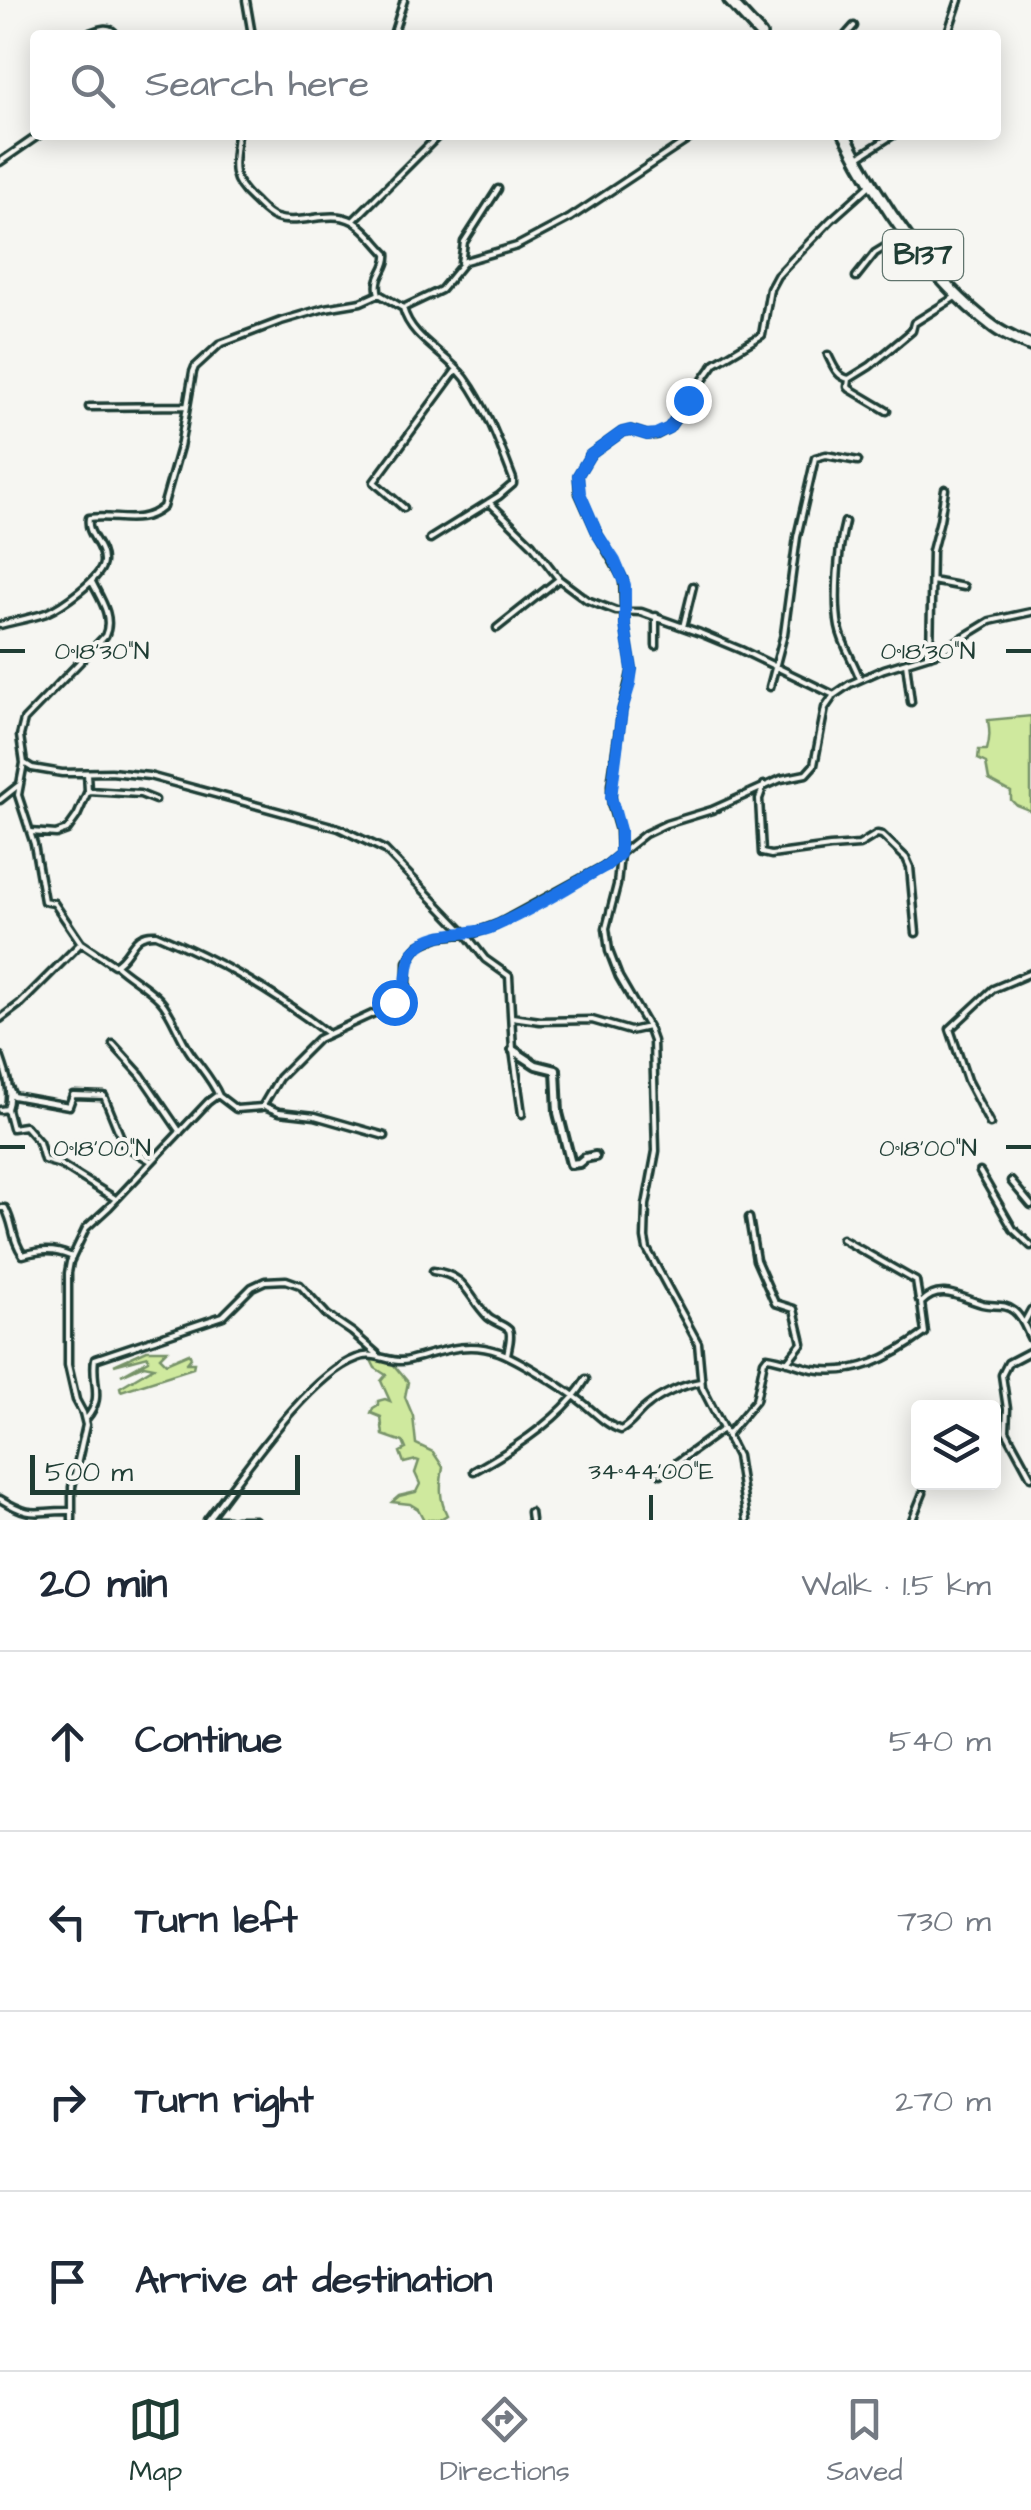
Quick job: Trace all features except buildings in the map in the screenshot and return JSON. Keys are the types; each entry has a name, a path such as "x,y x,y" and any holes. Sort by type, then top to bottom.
{"main road":[{"path":"729,0 756,30"},
{"name":"B137","path":"848,140 872,184 957,296 992,326 1031,346"}],"street":[{"path":"246,0 251,30"},
{"path":"395,30 404,0"},
{"path":"949,30 959,0"},
{"path":"850,30 854,26"},
{"path":"0,162 32,140"},
{"path":"236,140 236,180 270,216 280,220 320,216 353,221 387,254 388,261 377,280 379,294"},
{"path":"353,221 434,140"},
{"path":"461,264 517,246 570,218 687,140"},
{"path":"857,158 885,140"},
{"path":"747,1520 737,1456 702,1388 698,1343 649,1256 645,1238 646,1205 656,1151 654,1054 648,1027 618,978 606,928 620,854 620,830 612,806 611,784 632,669 625,625 624,579 598,535 580,493 578,475 590,455 622,432 647,435 669,428 715,362 762,335 770,289 777,276 872,184"},
{"path":"403,308 441,290 461,264 464,242 498,189"},
{"path":"856,277 875,254 907,234"},
{"path":"379,294 403,308 416,333 470,386 490,421 513,479 511,488 430,539"},
{"path":"0,625 52,610 92,582 103,567 104,558 88,526 90,518 133,520 160,510 180,447 195,367 220,344 281,320 361,302 379,294"},
{"path":"828,355 837,372 849,378 910,333 914,323 957,296"},
{"path":"404,508 374,482 456,369"},
{"path":"849,378 852,391 887,410"},
{"path":"89,408 187,406"},
{"path":"770,687 815,458 826,455 858,461"},
{"path":"930,655 932,551 945,489"},
{"path":"490,502 532,544 558,579 586,600 603,608 656,616 741,650 834,695"},
{"path":"845,522 837,608 839,630 860,679"},
{"path":"498,628 558,579"},
{"path":"932,581 964,588"},
{"path":"92,582 108,616 105,636 24,720 20,736 24,764 18,795 31,832 44,901 54,903 81,943 160,1000 220,1096 236,1109 264,1106 385,1136"},
{"path":"684,628 693,586"},
{"path":"264,1106 279,1078 318,1039 384,1009 402,995 408,962 420,945 441,936 487,929 606,866 646,834 666,824 712,810 764,785 806,774 811,770 826,708 834,695 884,669 930,655 990,621 1031,612"},
{"path":"656,616 656,646"},
{"path":"906,663 910,702"},
{"path":"24,764 44,770 149,776 339,828 385,850 485,959 509,976 522,1114"},
{"path":"31,832 65,832 88,791 87,774"},
{"path":"0,800 19,785"},
{"path":"764,785 759,800 762,853 859,845 882,835 910,866 916,933"},
{"path":"88,791 140,794 155,800"},
{"path":"114,965 125,958 138,938 156,934 244,976 327,1033"},
{"path":"0,1019 81,943"},
{"path":"990,1124 967,1080 950,1029 993,990 1031,973"},
{"path":"512,1016 540,1022 592,1020 630,1031 648,1027"},
{"path":"113,1044 141,1075 180,1132"},
{"path":"514,1050 536,1065 556,1070 558,1113 571,1164 596,1156"},
{"path":"0,1056 13,1096 68,1106 73,1095 104,1096 124,1145 151,1161"},
{"path":"9,1087 10,1103 4,1110 12,1128 26,1126 39,1142 44,1160 61,1165 116,1199"},
{"path":"70,1262 86,1228 208,1102 220,1096"},
{"path":"980,1172 1013,1229 1031,1246"},
{"path":"1011,1181 1031,1206"},
{"path":"0,1208 5,1208 12,1222 14,1242 23,1255 39,1250 70,1256 68,1365 76,1400 86,1420"},
{"path":"749,1218 756,1260 776,1304 794,1309 802,1343 787,1362"},
{"path":"662,1474 725,1432 756,1400 765,1358 770,1356 818,1370 865,1368 925,1333 916,1281 842,1239"},
{"path":"433,1272 457,1278 490,1319 508,1330 507,1356"},
{"path":"72,1520 74,1474 86,1420 98,1394 95,1360 223,1316 245,1292 265,1282 286,1280 300,1285 327,1315 378,1356"},
{"path":"921,1302 930,1295 952,1292 984,1304 1004,1305 1024,1323 1031,1339"},
{"path":"1024,1323 1031,1310"},
{"path":"207,1520 299,1403 332,1372 358,1357 378,1356 401,1362 456,1347 497,1351 576,1397 610,1426 622,1430 655,1400 685,1385 701,1382"},
{"path":"1031,1351 1008,1363 1002,1375 1006,1431 1031,1477"},
{"path":"474,1471 512,1450 576,1397 586,1379"},
{"path":"912,1520 923,1493"},
{"path":"0,1499 24,1515 71,1511"},
{"path":"530,1512 530,1520"},
{"path":"207,1520 228,1520"},
{"path":"236,1520 254,1520"}],"green space":[{"path":"1031,716 1031,811 1016,805 1011,792 989,780 986,763 978,759 979,750 987,750 988,720"},
{"path":"147,1350 167,1350 160,1357 166,1363 189,1353 187,1363 194,1363 193,1368 121,1391 120,1387 154,1367 144,1365 121,1375 148,1360 148,1356 114,1365"},
{"path":"370,1358 392,1363 408,1382 405,1397 413,1416 416,1444 433,1452 443,1467 441,1492 447,1515 439,1520 424,1520 410,1504 392,1502 416,1492 420,1484 415,1473 419,1461 404,1463 400,1452 406,1449 403,1442 383,1435 381,1417 371,1413 378,1401 390,1401 381,1381 386,1375 375,1368"}],"route":[{"path":"394,1002 402,995 408,962 420,945 441,936 498,924 606,866 620,854 620,830 612,806 611,784 632,669 625,625 625,585 580,493 578,475 590,455 622,432 647,435 669,428 688,400"}]}
